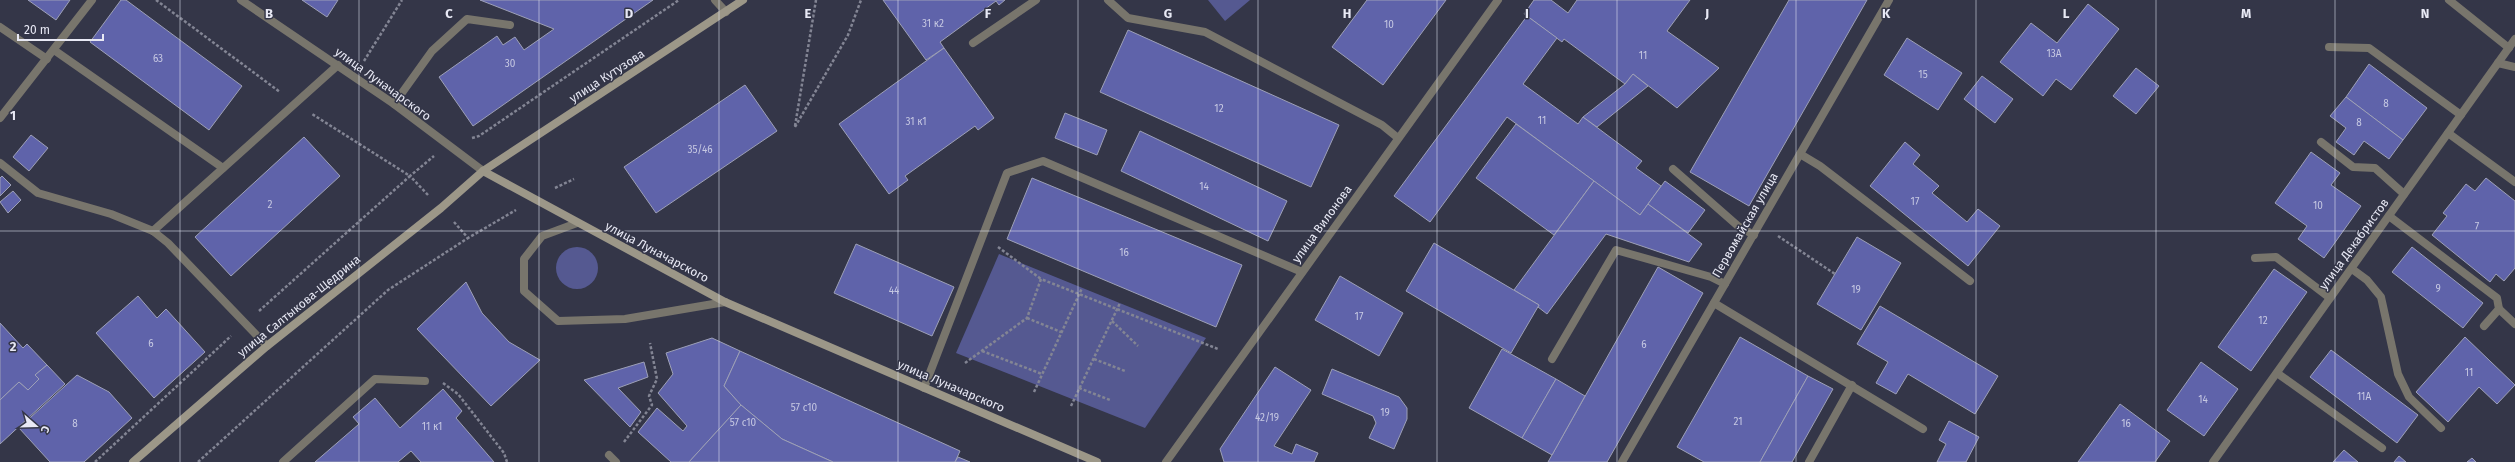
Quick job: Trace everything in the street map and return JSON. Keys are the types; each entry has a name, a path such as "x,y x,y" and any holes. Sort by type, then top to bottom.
{"main road":[{"name":"улица Кутузова","path":"483,171 743,0"},
{"name":"улица Салтыкова-Щедрина","path":"133,462 266,346 441,208 483,171"},
{"name":"улица Луначарского","path":"483,171 725,302 1097,462"}],"street":[{"path":"0,118 47,60 92,0"},
{"name":"улица Луначарского","path":"241,0 394,104 446,146 483,171"},
{"path":"715,0 726,12"},
{"path":"973,43 1036,0"},
{"path":"1108,0 1128,18 1205,32 1382,125 1398,138"},
{"name":"улица Вилонова","path":"1166,462 1498,0"},
{"name":"Первомайская улица","path":"1623,461 1889,0"},
{"path":"2448,0 2509,48"},
{"path":"394,104 432,50 467,19 510,26"},
{"path":"0,27 47,60"},
{"name":"улица Декабристов","path":"2214,462 2515,39"},
{"path":"2329,47 2369,48 2461,116"},
{"path":"54,50 223,168"},
{"path":"2498,63 2515,67"},
{"path":"153,231 338,66"},
{"path":"2448,133 2515,182"},
{"path":"2321,142 2353,167 2375,168 2404,194"},
{"path":"1800,154 1820,166 1970,281"},
{"path":"924,388 984,236 1007,173 1043,161 1302,272"},
{"path":"0,163 38,193 111,214 153,231 185,260 266,346"},
{"path":"1673,169 1738,226 1754,235"},
{"path":"2389,216 2497,298 2499,309 2515,324"},
{"path":"577,222 542,236 524,259 524,291 558,321 625,319 725,302"},
{"path":"1552,359 1616,250 1711,277 1725,284"},
{"path":"2255,258 2276,257 2330,298"},
{"path":"2352,269 2367,280 2381,297 2398,374 2409,397 2441,428"},
{"path":"1714,303 1923,428"},
{"path":"2484,326 2499,309"},
{"path":"2277,373 2382,448"},
{"path":"283,462 375,379 425,381"},
{"path":"1808,462 1852,385"}],"path":[{"path":"354,76 402,0"},
{"path":"96,462 244,323 446,146 479,136 679,0"},
{"path":"816,0 795,127 848,35 861,0"},
{"path":"410,176 462,232"},
{"path":"984,236 1042,279 1218,349"},
{"path":"1778,236 1835,274"},
{"path":"198,462 388,290 468,238"},
{"path":"965,363 1027,318 1042,279"},
{"path":"1034,392 1082,288"},
{"path":"1071,406 1120,303"},
{"path":"1027,318 1061,332"},
{"path":"1112,321 1138,346"},
{"path":"612,458 652,405 649,396 657,379 650,344"},
{"path":"982,351 1042,374"},
{"path":"1094,359 1125,371"},
{"path":"425,381 439,380 458,394 504,453 507,462"},
{"path":"1079,388 1110,400"}],"shaded area":[{"path":"1208,0 1250,0 1225,21"},
{"path":"573,247 581,247 589,250 595,256 598,268 595,280 589,286 581,289 573,289 565,286 559,280 556,272 556,264 559,256 565,250"},
{"path":"999,254 1206,338 1145,428 956,353"}],"building":[{"path":"28,0 70,0 56,20"},
{"path":"121,0 126,0 242,86 209,130 90,42"},
{"path":"302,0 338,0 327,17"},
{"path":"480,0 653,0 473,126 439,77 497,36 503,45 515,37 524,50 554,29"},
{"path":"883,0 1005,0 999,5 996,1 940,42 944,48 926,60"},
{"path":"1367,0 1446,0 1383,85 1332,47"},
{"path":"1534,0 1551,0 1568,13 1577,0 1690,0 1667,31 1719,68 1677,108 1633,74 1625,84 1564,39 1562,42 1524,14"},
{"path":"1789,0 1867,0 1749,206 1690,172"},
{"path":"2088,4 2119,29 2071,90 2056,79 2043,96 2000,62 2031,23 2057,43"},
{"path":"1527,16 1557,38 1523,84 1578,124 1583,117 1642,161 1636,168 1661,186 1640,215 1507,117 1430,222 1394,196"},
{"path":"1128,30 1339,125 1311,187 1100,92"},
{"path":"1907,38 1962,73 1938,110 1884,75"},
{"path":"944,48 994,118 978,130 975,126 905,176 908,180 889,194 839,124"},
{"path":"2369,64 2427,108 2403,140 2346,97"},
{"path":"2136,68 2159,86 2136,114 2113,96"},
{"path":"1633,74 1648,86 1597,127 1583,117 1625,84"},
{"path":"1982,76 2013,99 1995,123 1964,99"},
{"path":"745,85 777,131 656,213 624,167"},
{"path":"2346,97 2403,140 2389,159 2364,141 2354,155 2336,142 2346,128 2330,116"},
{"path":"1065,113 1107,130 1097,155 1055,138"},
{"path":"1516,124 1594,181 1554,235 1476,178"},
{"path":"1140,131 1287,201 1268,241 1121,171"},
{"path":"31,135 48,148 29,171 13,157"},
{"path":"304,137 340,176 231,276 195,237"},
{"path":"1905,142 1920,155 1913,164 1939,186 1932,193 1967,222 1978,209 2000,226 1968,266 1870,186"},
{"path":"2311,152 2340,173 2331,185 2361,206 2324,258 2298,239 2307,226 2275,203"},
{"path":"2,176 11,185 0,196 0,178"},
{"path":"1032,178 1242,265 1216,327 1007,239"},
{"path":"2486,178 2515,201 2515,268 2504,281 2496,274 2490,282 2432,235 2447,216 2443,213 2466,184 2475,191"},
{"path":"1594,181 1640,215 1648,204 1702,244 1689,262 1606,234 1547,314 1538,307 1539,305 1514,290"},
{"path":"1665,181 1705,210 1688,233 1648,204"},
{"path":"13,191 21,200 8,213 0,202"},
{"path":"1857,237 1901,263 1861,330 1817,304"},
{"path":"1434,243 1539,305 1511,353 1406,291"},
{"path":"856,244 954,287 932,336 834,293"},
{"path":"2412,247 2483,303 2463,328 2392,272"},
{"path":"1658,267 1703,293 1607,462 1548,462"},
{"path":"2274,269 2307,292 2251,371 2218,347"},
{"path":"1340,276 1403,313 1379,356 1315,320"},
{"path":"466,282 482,313 509,342 540,360 491,406 417,329"},
{"path":"138,296 157,318 166,309 205,352 154,398 96,333"},
{"path":"1880,306 1998,376 1975,414 1908,374 1896,394 1876,383 1888,362 1857,344"},
{"path":"0,323 23,348 27,344 47,365 35,375 39,379 28,390 19,382 0,400"},
{"path":"1740,337 1808,376 1760,462 1704,462 1677,447"},
{"path":"2465,337 2515,385 2497,404 2479,387 2448,422 2416,392"},
{"path":"712,338 740,351 724,386 741,405 689,462 671,462 638,432 657,408 683,431 687,426 658,393 673,374 666,353"},
{"path":"1502,349 1556,379 1522,438 1469,408"},
{"path":"2331,350 2418,415 2397,443 2310,377"},
{"path":"740,351 960,451 955,462 833,462 782,439 741,405 724,386"},
{"path":"644,362 648,377 618,388 641,412 630,427 584,380"},
{"path":"2201,362 2238,389 2204,436 2167,410"},
{"path":"47,365 65,384 0,444 0,400 19,382 28,390 39,379 35,375"},
{"path":"1275,367 1311,390 1274,446 1292,454 1296,444 1318,453 1314,462 1224,462 1220,449"},
{"path":"1332,369 1399,397 1407,408 1407,419 1394,449 1369,438 1376,423 1373,416 1322,394"},
{"path":"77,375 109,392 132,418 84,462 50,462 19,428"},
{"path":"1808,376 1833,389 1792,462 1760,462"},
{"path":"1556,379 1585,396 1552,455 1522,438"},
{"path":"443,389 462,411 456,418 494,462 421,462 411,451 398,462 315,462 359,424 353,417 375,398 400,428"},
{"path":"2120,404 2170,441 2155,462 2078,462"},
{"path":"741,405 782,439 833,462 689,462"},
{"path":"1949,421 1979,437 1966,462 1937,462 1946,444 1939,440"},
{"path":"2344,450 2358,462 2333,462"},
{"path":"2399,456 2406,462 2394,462"},
{"path":"958,457 970,462 955,462"},
{"path":"2472,458 2476,462 2467,462"}]}
